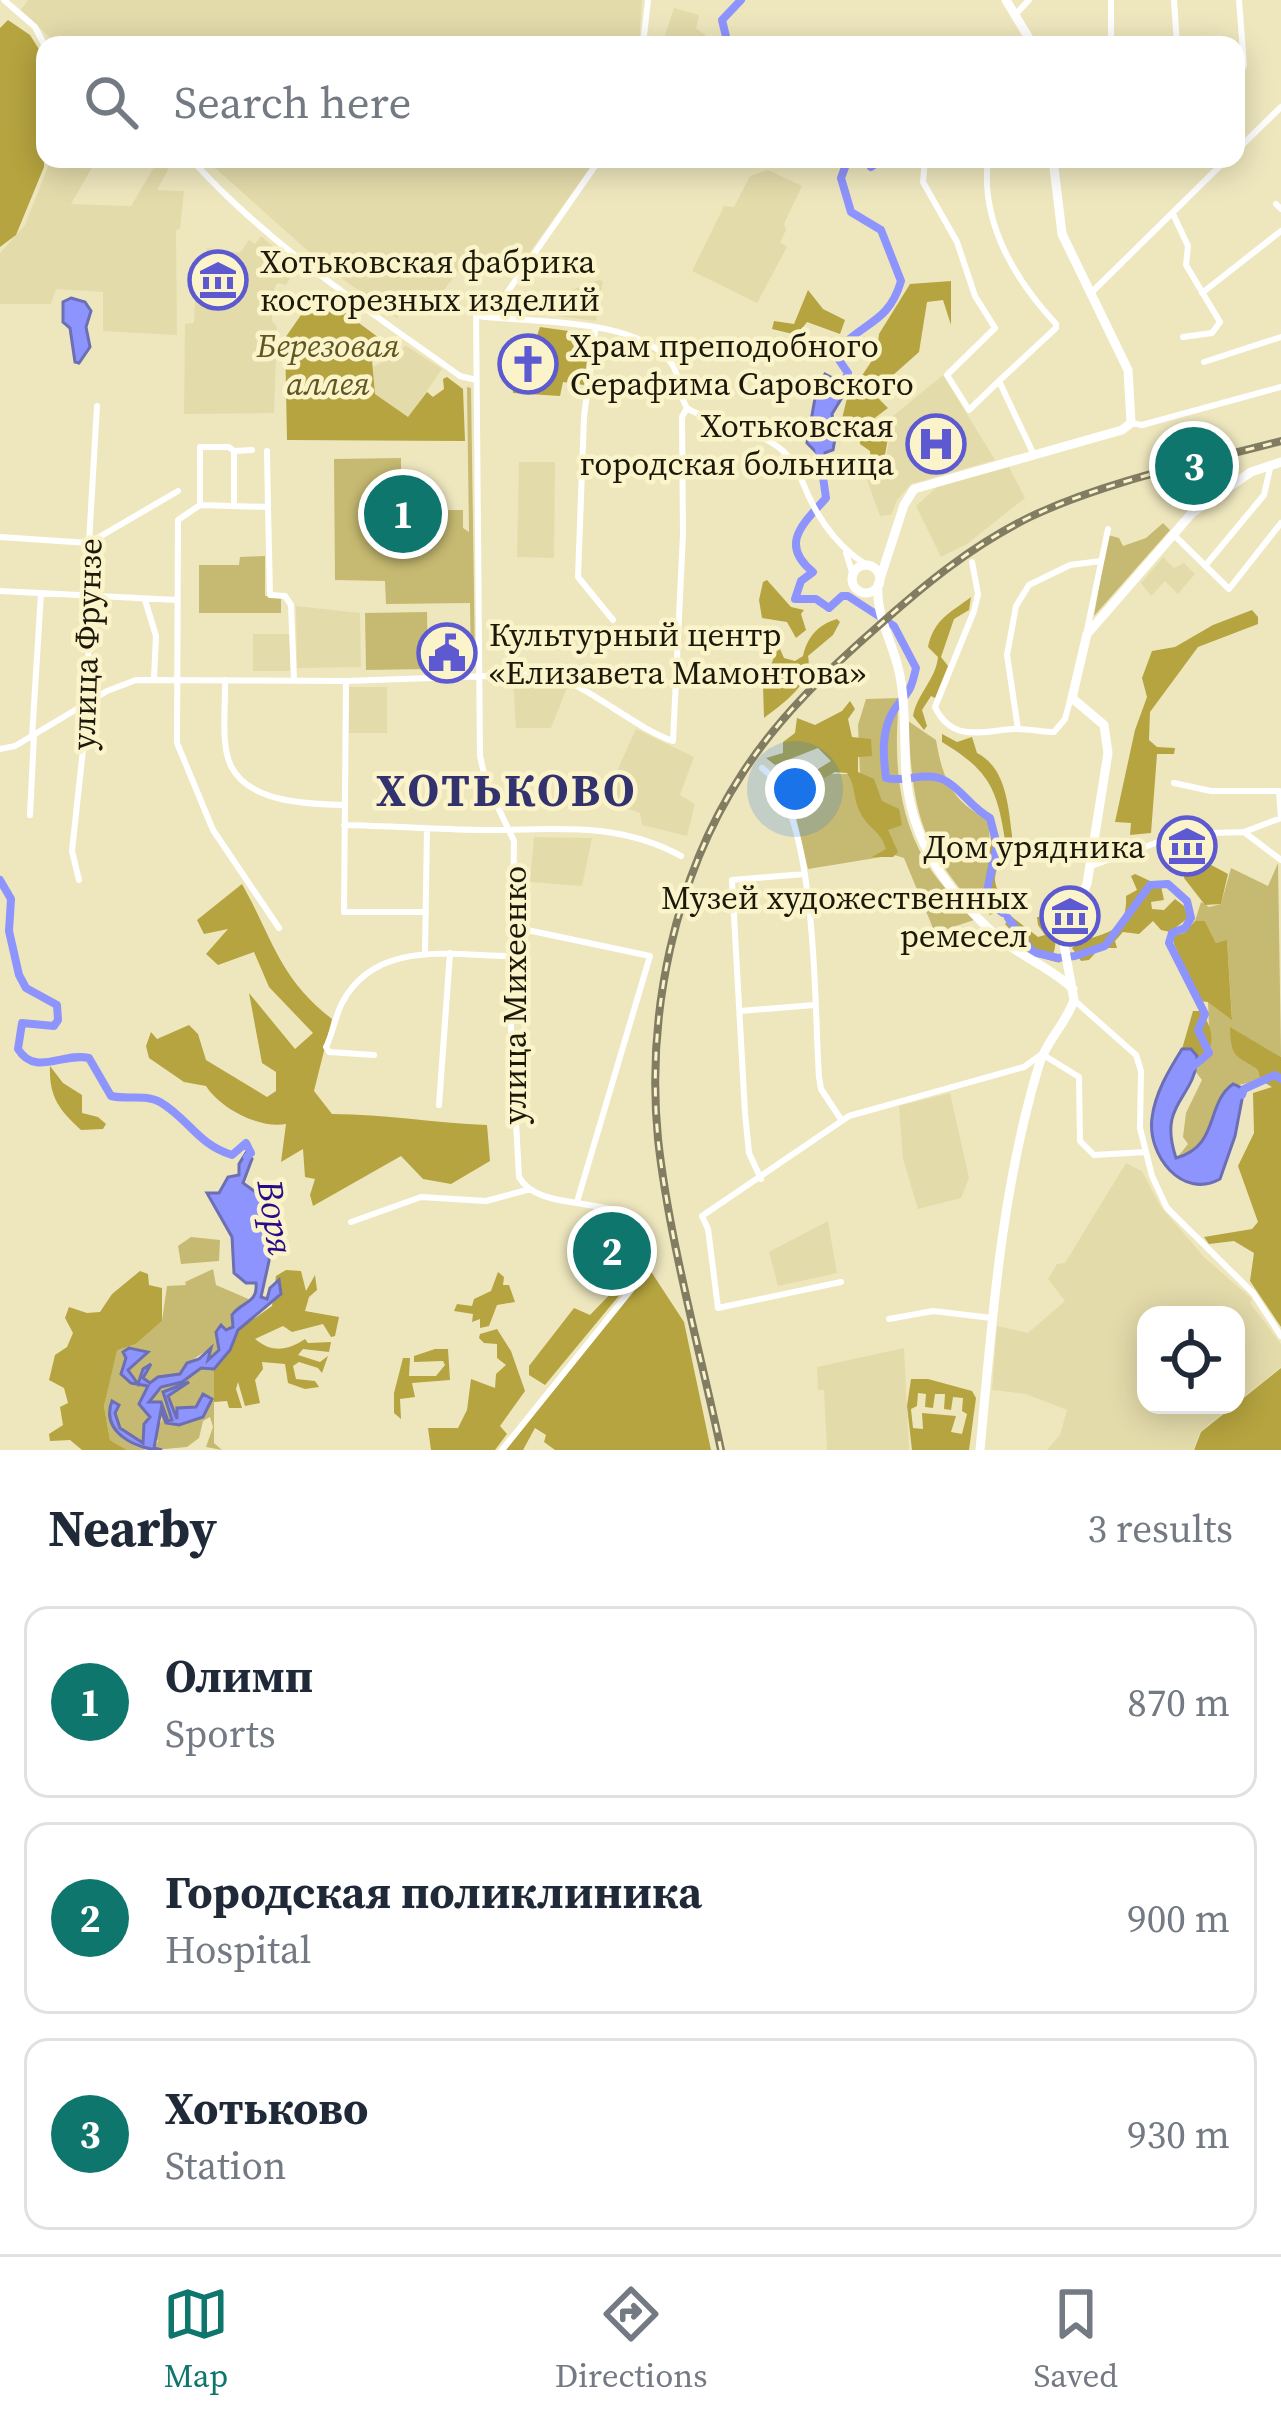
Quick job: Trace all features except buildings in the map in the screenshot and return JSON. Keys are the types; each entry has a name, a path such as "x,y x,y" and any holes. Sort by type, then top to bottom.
{"main road":[{"path":"1006,0 1029,36"},
{"path":"862,592 872,592 879,584 904,505 914,489 1122,430 1131,423 1128,370 1062,234 1054,168"},
{"path":"980,1450 1000,1245 1042,1054 1073,995 1059,910 1083,892 1108,739 1101,721 1080,708 1072,694 1085,638 1094,618 1204,502 1276,463"},
{"path":"878,605 853,584 853,575 894,541"},
{"path":"867,565 877,571 878,605 903,694 906,778 916,828 939,874 1012,950 1060,978 1073,995"},
{"path":"1060,978 1069,964"}],"street":[{"path":"4,0 40,36"},
{"path":"645,36 649,0"},
{"path":"1016,14 1029,0"},
{"path":"1111,0 1111,36"},
{"path":"1174,0 1176,36"},
{"path":"1239,0 1241,36"},
{"path":"1245,142 1281,107"},
{"path":"200,168 260,226 330,281 460,376 476,380"},
{"path":"515,318 507,306 510,293 594,168"},
{"path":"925,168 923,182 957,242 974,296 995,328 947,375 969,410 1056,326 1009,262 994,224 989,168"},
{"path":"1090,294 1218,168"},
{"path":"1173,214 1188,246 1186,265 1220,322 1212,333 1184,337"},
{"path":"1202,293 1281,231"},
{"path":"476,327 497,300 510,293"},
{"path":"0,749 33,736 123,683 549,674 674,740 682,417 687,408 675,368 630,334 485,317 476,308 481,299 515,318"},
{"name":"улица Михеенко","path":"476,308 481,764 514,841 511,1032 519,1178 527,1190"},
{"path":"595,329 586,392 578,571 579,579 613,620"},
{"path":"1204,362 1281,338"},
{"path":"999,381 1034,455"},
{"path":"1131,423 1142,425 1281,387"},
{"name":"улица Фрунзе","path":"79,880 72,851 88,703 89,543 98,406"},
{"path":"687,408 773,444 789,457 825,522 842,545 867,565"},
{"path":"200,505 200,447 252,450"},
{"path":"234,451 234,504"},
{"path":"267,452 270,595 285,596 292,605 294,680"},
{"path":"1205,566 1264,495 1276,463"},
{"path":"0,537 89,543 178,490"},
{"path":"268,507 200,505 178,520 177,743 214,832 278,928"},
{"path":"1173,534 1229,589 1281,523"},
{"path":"1094,618 1108,529"},
{"path":"842,545 853,575"},
{"path":"1018,729 1007,655 1016,606 1029,584 1070,565 1101,561"},
{"path":"971,562 978,595 935,710 952,729 966,734 1018,729 1054,732 1065,719 1072,694"},
{"path":"0,591 177,600"},
{"path":"30,815 41,593"},
{"path":"145,600 154,625 154,680"},
{"path":"225,680 228,753 237,774 281,798 344,805"},
{"path":"346,681 344,912 426,912"},
{"path":"762,768 774,776 799,832 821,1090 842,1120"},
{"path":"1090,866 1181,834 1244,832 1281,818 1279,791 1211,791 1174,782"},
{"path":"551,817 551,826"},
{"path":"344,825 551,826 621,834 681,856"},
{"path":"425,952 427,828"},
{"path":"1244,832 1281,860"},
{"path":"761,1179 749,1153 732,880 805,874"},
{"path":"513,927 650,956 577,1202"},
{"path":"374,1055 328,1052 326,1047 341,1004 376,967 425,952 513,956"},
{"path":"439,1106 449,953"},
{"path":"1073,995 1136,1055 1141,1075 1140,1128 1167,1208 1253,1293 1281,1336"},
{"path":"740,1011 814,1005"},
{"path":"841,1282 718,1308 708,1229 702,1216 842,1120 1024,1067 1042,1054 1079,1077 1080,1141 1094,1155 1146,1152"},
{"path":"351,1222 422,1197 502,1200 527,1190 626,1216 643,1224 651,1236 652,1250 643,1274 502,1450"},
{"path":"890,1319 933,1311 992,1318"}],"shaded area":[{"path":"28,0 642,0 640,36 48,36 21,10"},
{"path":"674,8 699,15 696,29 705,34 705,36 665,36"},
{"path":"47,168 92,168 71,204 131,206 153,168 169,168 157,190 184,191 180,229 176,230 177,335 103,331 103,292 56,289 51,304 0,304 0,253 25,225"},
{"path":"215,168 590,168 525,259 507,247 493,271 470,255 436,301 417,289 397,318 326,267"},
{"path":"768,170 802,186 784,224 780,242 787,247 757,303 692,271 724,206 734,207 750,176"},
{"path":"261,236 297,267 286,285 277,283 272,295 272,321 277,326 274,413 184,414 185,324 194,323 196,283 206,281 207,248 240,253 249,240 255,244"},
{"path":"603,281 596,321 557,316 560,294"},
{"path":"405,345 442,369 408,418 375,394 373,367 400,353"},
{"name":"Хотьковская городская больница","path":"943,375 995,460 911,484 891,515 880,516 866,477 885,461 892,427 888,420"},
{"path":"467,387 471,388 475,663 471,667 470,603 386,604 385,581 335,580 334,459 401,458 401,485 423,486 423,510 463,510 463,528 469,532"},
{"path":"519,462 555,462 554,558 517,557"},
{"path":"1009,467 1025,498 967,544 941,557 916,506 938,486"},
{"path":"1163,523 1170,530 1094,616 1108,535 1119,538 1123,546 1146,538"},
{"path":"265,556 265,596 281,597 281,613 199,613 199,565 239,565 240,557"},
{"path":"1163,557 1174,568 1184,563 1195,574 1178,594 1165,581 1151,596 1141,583"},
{"path":"296,606 360,613 361,667 297,668"},
{"path":"427,612 428,669 366,670 365,613"},
{"path":"253,634 290,634 290,671 253,671"},
{"path":"549,676 568,685 551,728 516,728 513,678"},
{"path":"349,687 387,687 387,733 349,733"},
{"path":"899,698 897,762 908,823 931,870 974,920 935,933 904,858 894,855 808,869 795,813 811,805 819,774 860,774 858,725 866,699"},
{"path":"908,721 936,740 946,778 958,797 989,820 982,914 945,868 923,826"},
{"path":"636,729 694,757 680,795 695,804 687,836 642,825 640,813 604,800"},
{"path":"534,837 592,838 582,886 530,882"},
{"path":"1278,863 1281,1057 1231,1028 1245,1061 1258,1070 1260,1080 1226,1088 1203,1140 1176,1159 1188,1144 1183,1137 1186,1113 1202,1080 1195,1071 1210,1054 1208,1001 1232,1018 1227,941 1216,943 1205,921 1195,921 1201,902 1209,907 1221,904 1231,868 1268,886"},
{"path":"950,1093 969,1178 961,1198 918,1209 903,1159 899,1106"},
{"path":"1126,1163 1142,1171 1161,1207 1205,1258 1252,1299 1250,1303 1281,1344 1281,1367 1245,1396 1245,1306 1137,1306 1137,1414 1222,1414 1200,1432 1193,1450 1047,1450 1060,1435 1067,1410 1026,1394 992,1390 997,1326 1028,1333 1065,1301 1048,1279 1057,1264 1065,1263"},
{"path":"828,1221 837,1273 778,1286 769,1252"},
{"path":"191,1237 220,1240 219,1261 181,1264 178,1246"},
{"path":"213,1269 216,1285 253,1301 232,1315 233,1326 226,1330 221,1326 216,1332 219,1349 207,1361 211,1348 187,1363 180,1374 151,1383 143,1378 152,1365 143,1369 138,1385 148,1386 139,1403 150,1417 144,1425 143,1445 119,1424 118,1405 112,1402 113,1426 146,1450 127,1450 110,1440 104,1406 116,1349 136,1344 162,1321 167,1286 186,1285"},
{"path":"904,1348 909,1450 827,1450 824,1390 818,1390 817,1367"},
{"path":"201,1368 214,1369 214,1443 222,1450 206,1447 213,1427 210,1417 203,1421 199,1438 187,1447 153,1450 158,1441 154,1434 162,1420 159,1412 166,1415 161,1402 149,1403 164,1387"}],"green space":[{"path":"8,20 36,45 36,168 44,168 16,235 0,247 0,28"},
{"path":"951,281 951,325 943,300 927,302 919,352 873,393 888,408 872,420 874,426 883,421 890,427 884,460 872,469 870,451 860,444 859,431 851,437 844,434 841,423 847,398 877,353 879,334 910,284"},
{"path":"808,290 823,309 845,320 840,334 807,322 797,335 772,329 774,321 794,324"},
{"name":"Березовая аллея","path":"317,292 390,346 372,360 375,394 408,417 427,392 433,397 444,389 443,379 463,389 465,441 287,440 285,338"},
{"path":"540,327 590,334 584,385 563,382 560,396 513,393 510,338 535,341"},
{"path":"767,580 791,607 804,610 806,630 796,638 787,622 762,618 759,600"},
{"path":"971,597 969,610 954,619 941,657 948,666 935,698 931,696 922,710 924,730 913,716 937,665 938,657 928,647 931,637 944,618"},
{"path":"1252,610 1258,624 1198,647 1150,712 1149,740 1157,747 1175,748 1174,754 1157,754 1151,833 1130,835 1131,823 1115,822 1147,697 1142,678 1152,651 1175,647"},
{"path":"837,619 840,622 833,635 808,656 801,684 764,718 763,686 776,652 780,649 784,658 795,661 803,656 814,633"},
{"path":"850,701 855,709 848,719 852,737 871,739 872,756 858,757 858,772 874,779 882,801 899,809 902,825 888,830 898,852 893,857 872,857 886,849 861,814 847,773 835,772 817,782 810,774 831,761 818,748 775,765 766,758 783,753 783,742 795,733 797,718 815,725 842,711"},
{"path":"942,734 957,742 972,737 977,753 995,769 1005,791 1013,842 1005,840 988,782 942,742"},
{"path":"994,826 1000,845 995,881 1005,907 990,915 985,890 990,827"},
{"path":"1202,860 1228,874 1221,904 1205,905 1184,878 1186,861"},
{"path":"1131,876 1161,886 1164,900 1151,902 1152,909 1164,910 1175,899 1188,918 1170,932 1153,921 1139,934 1123,932 1115,941 1117,948 1100,948 1089,960 1081,961 1072,948 1109,932 1122,920 1126,896 1137,890"},
{"path":"242,884 288,973 332,1019 314,1091 332,1114 487,1125 490,1161 451,1184 423,1179 401,1156 313,1206 310,1195 315,1179 305,1177 303,1149 281,1162 286,1124 241,1115 206,1086 184,1082 149,1058 146,1046 151,1032 157,1039 189,1025 198,1034 206,1060 267,1097 276,1091 276,1072 262,1063 249,993 295,1049 313,1033 269,987 254,952 218,965 206,954 228,929 204,934 197,920"},
{"path":"1012,917 1038,937 1045,935 1037,917 1045,917 1055,939 1053,954 1060,963 1027,954 1025,945 1005,924"},
{"path":"1195,921 1205,921 1216,943 1227,940 1232,1020 1200,1001 1174,944 1173,936 1184,933"},
{"path":"1193,1011 1200,1011 1211,1033 1210,1047 1197,1068 1192,1049 1182,1049"},
{"path":"1230,1027 1281,1057 1281,1327 1250,1281 1254,1253 1234,1241 1209,1244 1204,1237 1252,1229 1258,1222 1238,1166 1254,1133 1253,1093 1272,1087 1236,1055"},
{"path":"50,1066 63,1083 82,1095 82,1113 98,1117 106,1124 103,1129 81,1130 66,1115 53,1094"},
{"path":"286,1270 301,1271 306,1291 315,1275 317,1290 305,1311 339,1317 335,1336 323,1324 292,1332 283,1326 255,1339 280,1349 305,1339 308,1343 331,1342 329,1352 303,1349 298,1355 320,1362 328,1356 322,1373 299,1362 293,1366 296,1379 315,1381 319,1387 305,1389 288,1383 285,1364 262,1362 255,1380 260,1403 245,1406 238,1382 242,1408 229,1408 227,1401 214,1402 214,1369 230,1350 238,1330 272,1306 276,1276"},
{"path":"650,1270 684,1322 711,1450 555,1450 535,1428 523,1450 506,1450"},
{"path":"140,1271 148,1274 149,1285 162,1288 162,1321 136,1344 117,1350 104,1406 110,1440 127,1450 82,1450 70,1440 50,1441 49,1434 63,1425 60,1407 68,1403 64,1388 49,1380 55,1355 67,1347 73,1333 65,1318 69,1307 100,1312 112,1294"},
{"path":"498,1272 515,1302 497,1305 489,1326 480,1328 480,1319 472,1322 473,1314 454,1311 457,1304 472,1306 474,1299 491,1291"},
{"path":"621,1283 627,1286 545,1385 529,1375 529,1366 574,1308 590,1315"},
{"path":"497,1329 511,1351 525,1391 500,1426 507,1434 495,1450 431,1450 428,1428 458,1428 467,1410 471,1379 495,1388 496,1374 506,1365 497,1358 497,1344 479,1338"},
{"path":"448,1349 450,1380 412,1383 415,1397 400,1399 401,1419 394,1413 394,1393 403,1358 410,1358 409,1376 436,1376 443,1361 414,1362 414,1356"},
{"path":"1281,1368 1281,1450 1194,1450 1201,1432 1224,1414 1245,1414 1245,1397"},
{"path":"911,1379 972,1391 976,1398 969,1450 912,1450 907,1406","holes":["918,1393 926,1394 925,1407 933,1408 935,1394 945,1394 944,1409 951,1410 953,1397 963,1398 962,1411 967,1414 962,1434 951,1432 956,1416 922,1413 923,1429 913,1428 911,1409 917,1406"]}],"water":[{"path":"71,298 85,302 91,311 86,327 90,347 79,363 75,362 70,328 63,322 63,302"},
{"path":"825,374 842,383 846,391 832,414 833,450 819,455 807,443 817,387"},
{"path":"1182,1049 1191,1049 1197,1056 1191,1082 1171,1124 1176,1158 1200,1144 1224,1092 1233,1084 1244,1089 1220,1179 1206,1184 1180,1179 1170,1170 1152,1132 1156,1100"},
{"path":"246,1153 252,1159 243,1183 272,1204 269,1261 261,1297 267,1299 279,1280 281,1294 238,1330 230,1350 214,1369 201,1368 182,1382 161,1387 149,1402 161,1402 168,1421 172,1420 163,1392 189,1382 168,1396 177,1419 177,1408 196,1407 203,1394 212,1399 203,1417 179,1425 166,1423 161,1410 154,1448 162,1450 142,1447 123,1437 111,1422 112,1401 119,1405 115,1413 120,1428 143,1443 144,1424 150,1417 139,1404 148,1386 131,1383 121,1374 123,1352 129,1348 148,1352 128,1370 138,1384 143,1369 151,1364 143,1378 150,1383 180,1374 187,1363 211,1348 208,1360 219,1350 216,1332 221,1325 226,1330 233,1327 232,1315 255,1295 256,1283 246,1283 234,1273 232,1237 207,1193 219,1193 228,1177 239,1175"}],"waterway":[{"path":"726,36 722,20 741,0"},
{"path":"840,391 848,373 839,360 839,349 890,306 901,281 881,230 851,212 841,178 845,168"},
{"path":"819,449 826,498 798,534 797,552 813,572 801,581 795,599 816,599 829,608 848,596 894,626 916,668 887,726 886,778 944,780 990,818 997,845 985,900 1003,913"},
{"name":"Воря","path":"0,880 11,899 9,931 19,975 26,988 57,1005 54,1026 22,1023 18,1049 25,1057 41,1063 89,1058 111,1096 160,1102 220,1150 232,1155 246,1143 251,1153 247,1157"},
{"path":"1008,918 1033,952 1058,958 1075,956 1105,946 1150,885 1168,884 1187,901 1191,918 1185,928 1172,933 1169,943 1205,1014 1198,1030 1209,1053 1190,1069"},
{"path":"1242,1095 1244,1089 1275,1075 1281,1079"}],"railway":[{"path":"721,1450 670,1216 655,1092 661,997 670,949 682,903 718,814 756,753 804,696 894,612 968,554 1008,528 1090,493 1281,441"}],"place":[{"name":"Хотьковская фабрика косторезных изделий","path":"218,280"},
{"name":"Храм преподобного Серафима Саровского","path":"528,364"},
{"name":"Хотьковская городская больница","path":"936,444"},
{"name":"Хотьково","path":"1194,466"},
{"name":"Олимп","path":"403,514"},
{"name":"Культурный центр «Елизавета Мамонтова»","path":"447,653"},
{"name":"Дом урядника","path":"1187,846"},
{"name":"Музей художественных ремесел","path":"1070,916"},
{"name":"Городская поликлиника","path":"612,1251"}],"district":[{"name":"ХОТЬКОВО","path":"507,790"}]}
